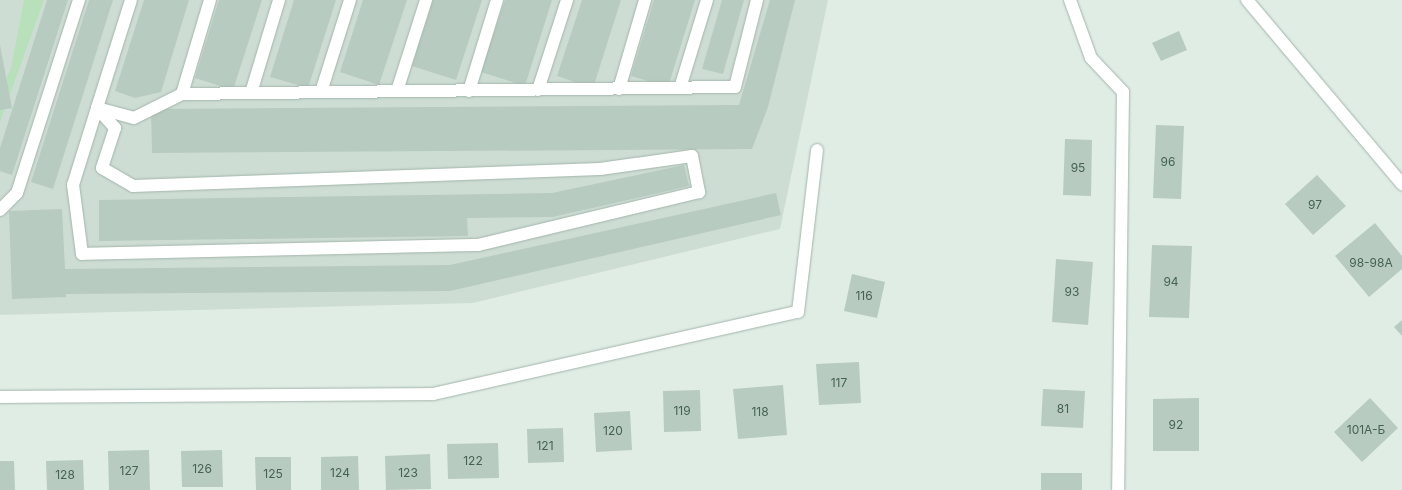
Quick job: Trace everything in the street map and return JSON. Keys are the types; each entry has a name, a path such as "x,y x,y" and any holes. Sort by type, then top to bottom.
{"street":[{"path":"0,210 17,193 79,0"},
{"path":"97,108 115,128 102,168 133,186 600,169 692,156 699,192 478,245 82,254 73,185 130,0"},
{"path":"182,94 210,0"},
{"path":"251,93 279,0"},
{"path":"321,92 350,0"},
{"path":"397,92 426,0"},
{"path":"469,91 497,0"},
{"path":"538,90 567,0"},
{"path":"619,89 645,0"},
{"path":"680,88 707,0"},
{"path":"97,108 134,118 182,94 735,87 757,0"},
{"path":"1070,0 1091,58 1123,92 1118,490"},
{"path":"1247,0 1402,184"},
{"path":"0,397 433,394 798,312 817,150"}],"shaded area":[{"path":"0,0 828,0 780,229 473,303 0,315"}],"green space":[{"path":"24,0 44,0 0,122 0,93 11,68"}],"building":[{"path":"47,0 68,0 12,175 0,171 0,148"},
{"path":"89,0 113,0 53,189 31,182"},
{"path":"144,0 189,0 161,92 135,98 115,91"},
{"path":"219,0 262,0 233,90 195,78"},
{"path":"294,0 336,0 308,88 270,77"},
{"path":"363,0 407,0 379,85 340,72"},
{"path":"433,0 482,0 456,80 412,66"},
{"path":"505,0 552,0 525,86 481,72"},
{"path":"582,0 621,0 593,88 557,76"},
{"path":"654,0 695,0 668,87 631,76"},
{"path":"722,0 744,0 723,74 702,69"},
{"path":"770,0 795,0 768,107 752,149 152,153 151,109 739,105"},
{"path":"1179,31 1187,50 1161,61 1152,43"},
{"path":"0,45 12,108 0,110"},
{"path":"1156,125 1184,126 1181,199 1153,198"},
{"path":"1065,139 1092,140 1091,196 1063,195"},
{"path":"684,165 689,186 553,217 467,218 468,236 99,241 99,200 552,193"},
{"path":"1317,175 1346,206 1313,235 1285,204"},
{"path":"776,193 781,215 450,291 66,294 66,297 12,299 9,211 62,209 65,269 450,265"},
{"path":"1375,223 1402,256 1402,269 1369,297 1335,256"},
{"path":"1152,245 1192,246 1189,318 1149,317"},
{"path":"1056,259 1093,262 1088,325 1052,322"},
{"path":"852,274 885,282 877,318 844,311"},
{"path":"1402,320 1402,336 1394,327"},
{"path":"859,362 861,403 819,405 816,364"},
{"path":"783,385 787,435 738,439 733,389"},
{"path":"1043,389 1085,391 1083,428 1041,426"},
{"path":"700,390 701,431 664,432 663,391"},
{"path":"1199,398 1199,451 1153,451 1153,399"},
{"path":"1370,398 1398,428 1362,462 1334,432"},
{"path":"630,411 632,450 596,452 594,413"},
{"path":"563,428 564,462 528,463 527,429"},
{"path":"498,443 499,478 448,479 447,444"},
{"path":"149,450 150,490 109,490 108,451"},
{"path":"222,450 223,487 182,487 181,451"},
{"path":"430,454 431,489 386,490 385,456"},
{"path":"358,456 359,490 321,490 321,457"},
{"path":"255,457 291,457 291,490 256,490"},
{"path":"83,460 84,490 47,490 46,461"},
{"path":"0,461 14,461 15,490 0,490"},
{"path":"1041,473 1082,473 1082,490 1041,490"}]}
